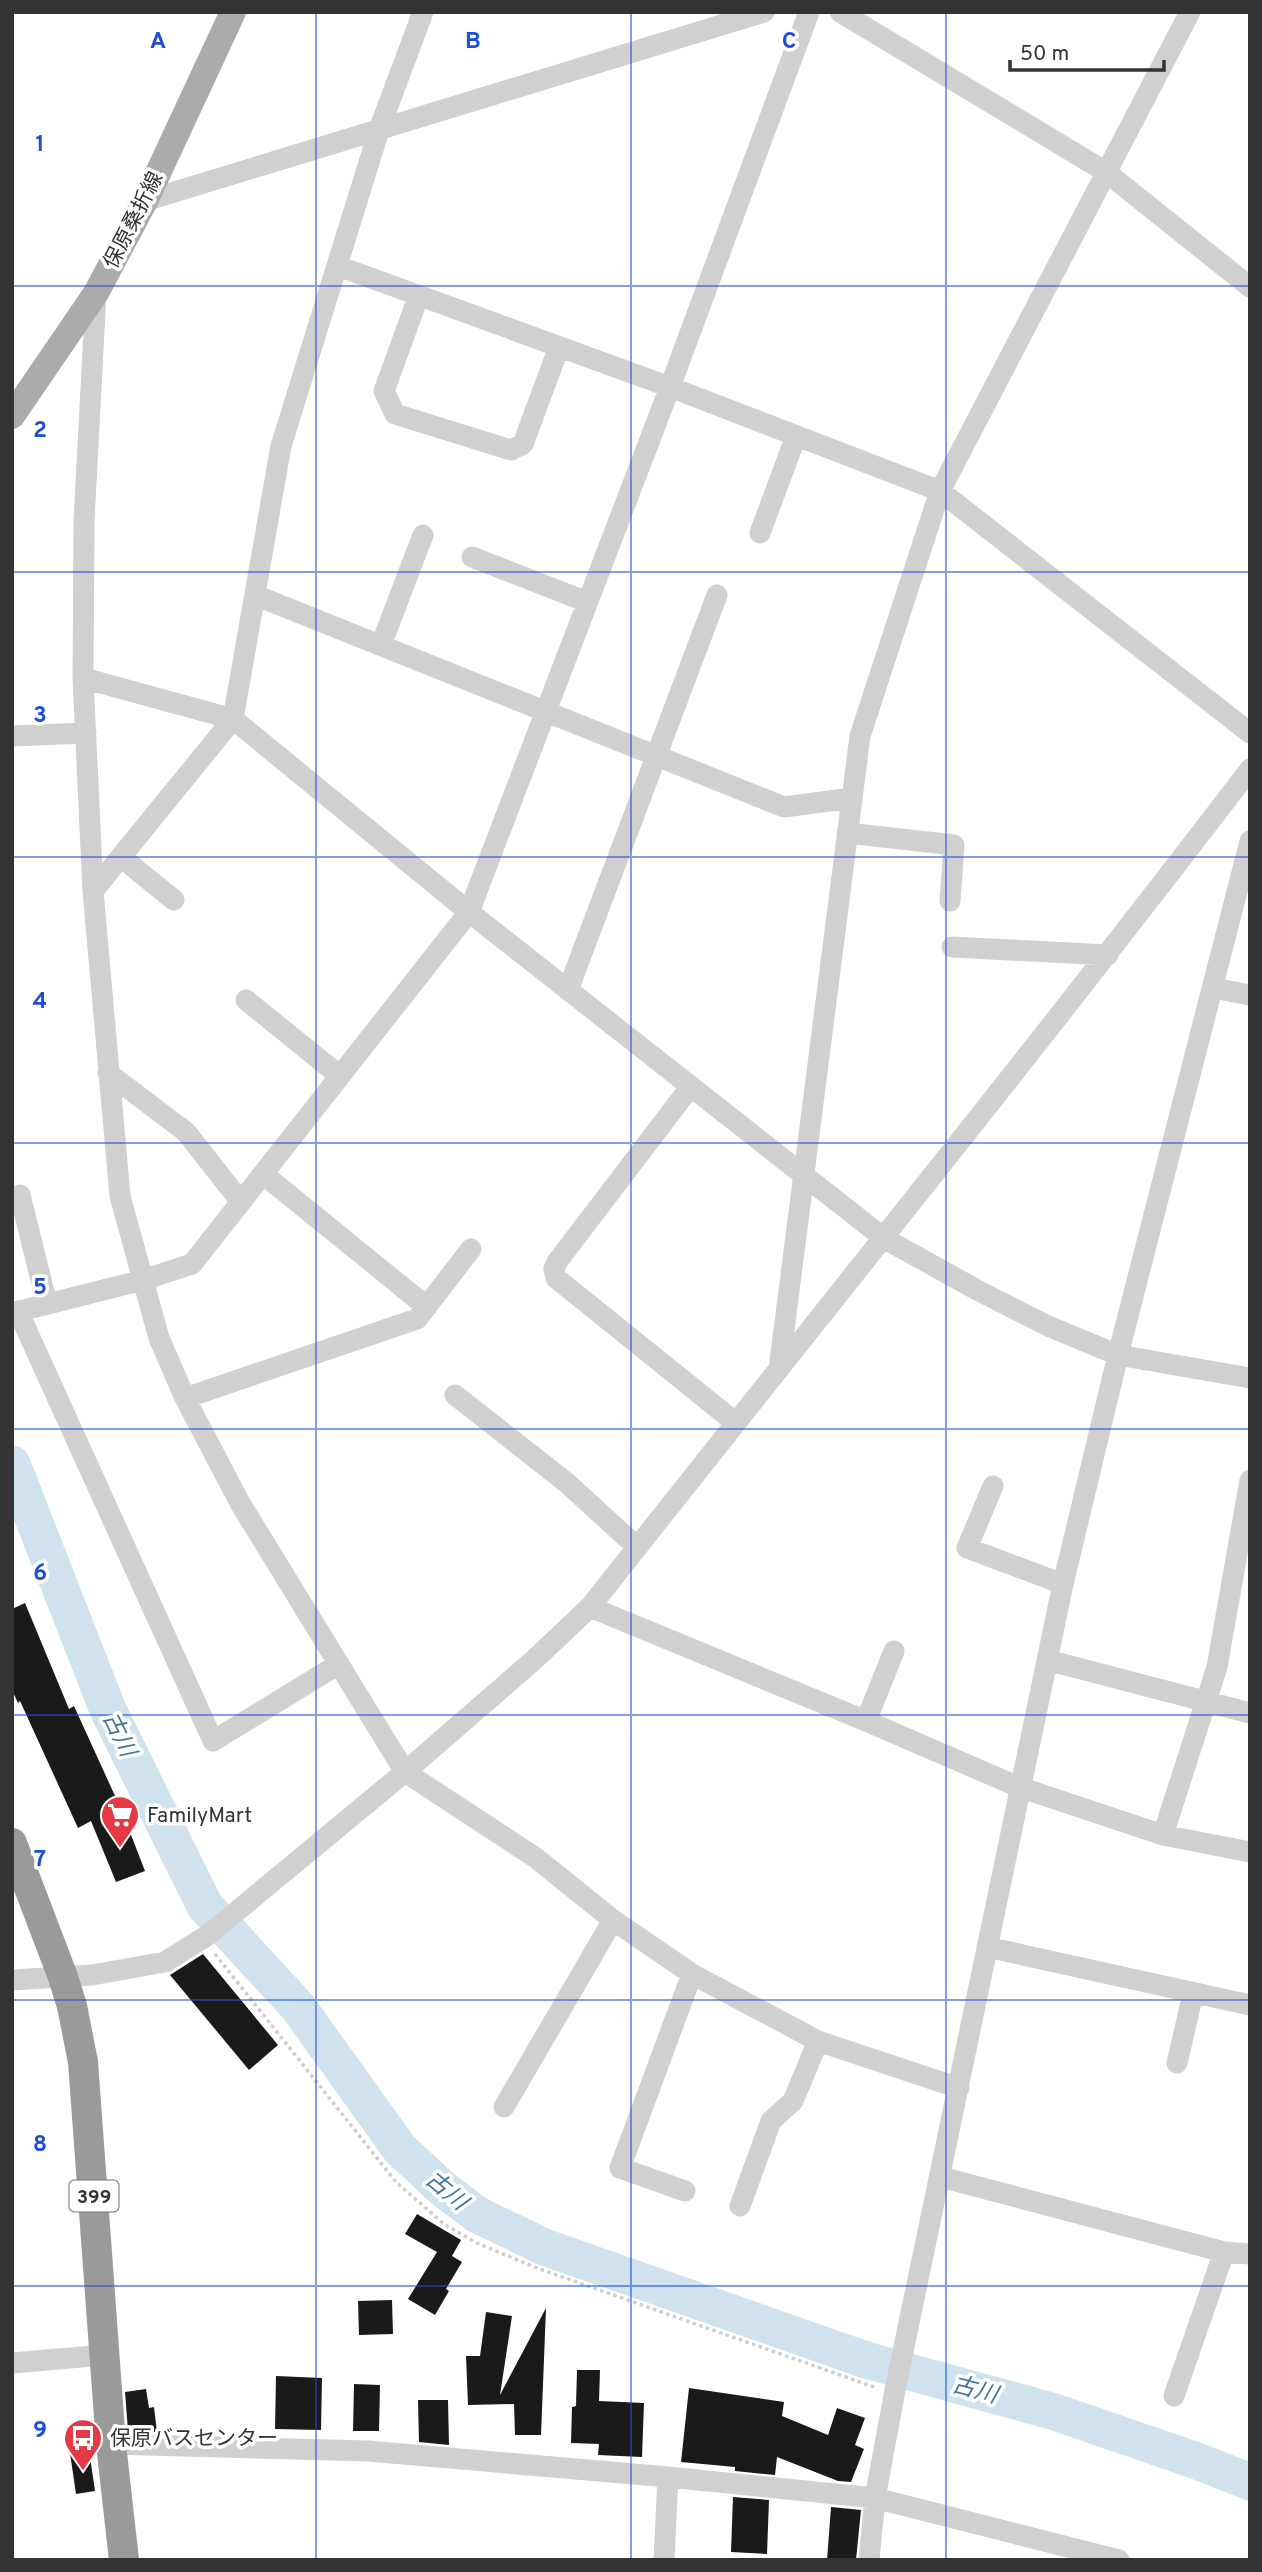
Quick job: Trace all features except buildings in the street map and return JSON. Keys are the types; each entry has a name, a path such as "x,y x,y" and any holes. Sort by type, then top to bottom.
{"highway":[{"name":"399","path":"12,1843 63,1977 72,2006 84,2074 111,2444 124,2560"}],"main road":[{"name":"保原桑折線","path":"12,416 96,293 145,201 233,12"}],"street":[{"path":"93,891 233,719 281,446 380,127 423,12"},
{"path":"145,201 380,127 764,12"},
{"path":"339,1664 213,1741 15,1312 143,1280 192,1264 469,912 670,387 809,12"},
{"path":"840,12 1105,172 1250,287"},
{"path":"779,1368 802,1172 860,736 940,491 1190,12"},
{"path":"338,266 670,387 940,491 1250,733"},
{"path":"96,293 84,521 83,678 93,891 120,1196 159,1338 185,1398 240,1503 405,1772 536,1858 613,1920 692,1975 818,2041 958,2088"},
{"path":"419,295 384,391 395,414 511,450 523,444 559,346"},
{"path":"760,533 796,436"},
{"path":"382,645 423,535"},
{"path":"472,557 587,603"},
{"path":"255,594 784,807 852,798"},
{"path":"569,990 717,595"},
{"path":"83,678 233,719 469,912 885,1239 979,1292 1048,1326 1118,1355 1250,1378"},
{"path":"12,736 86,733"},
{"path":"12,1980 92,1975 165,1962 206,1937 405,1772 535,1659 590,1607 885,1239 1250,769"},
{"path":"847,832 954,845 950,901"},
{"path":"869,2560 875,2498 896,2390 1046,1660 1118,1355 1250,841"},
{"path":"121,857 174,900"},
{"path":"952,947 1108,955"},
{"path":"1213,988 1250,995"},
{"path":"246,1000 340,1076"},
{"path":"108,1073 186,1132 241,1202"},
{"path":"691,1086 554,1269 556,1278 736,1423"},
{"path":"263,1174 427,1307"},
{"path":"20,1195 47,1304"},
{"path":"185,1398 417,1320 471,1249"},
{"path":"455,1395 567,1483 637,1547"},
{"path":"1163,1835 1217,1667 1243,1562 1250,1480"},
{"path":"993,1486 967,1548 1063,1584"},
{"path":"590,1607 1019,1787 1163,1835 1250,1852"},
{"path":"866,1721 894,1651"},
{"path":"1046,1660 1250,1713"},
{"path":"504,2107 613,1920"},
{"path":"987,1947 1250,2005"},
{"path":"685,2191 620,2168 692,1975"},
{"path":"1177,2063 1193,1994"},
{"path":"740,2206 771,2121 793,2101 818,2041"},
{"path":"941,2177 1224,2252 1250,2254"},
{"path":"1174,2396 1224,2252"},
{"path":"12,2363 105,2355"},
{"path":"111,2444 368,2451 875,2498 1115,2559"},
{"path":"664,2560 668,2477"}],"path":[{"path":"206,1937 396,2182 445,2225 479,2244 537,2268 896,2390"}],"waterway":[{"name":"古川","path":"12,1464 108,1710 205,1906 298,2007 400,2149 442,2188 476,2214 544,2247 866,2360 1055,2412 1250,2482"}],"place":[{"name":"FamilyMart","path":"120,1849"},
{"name":"保原バスセンター","path":"83,2472"}]}
